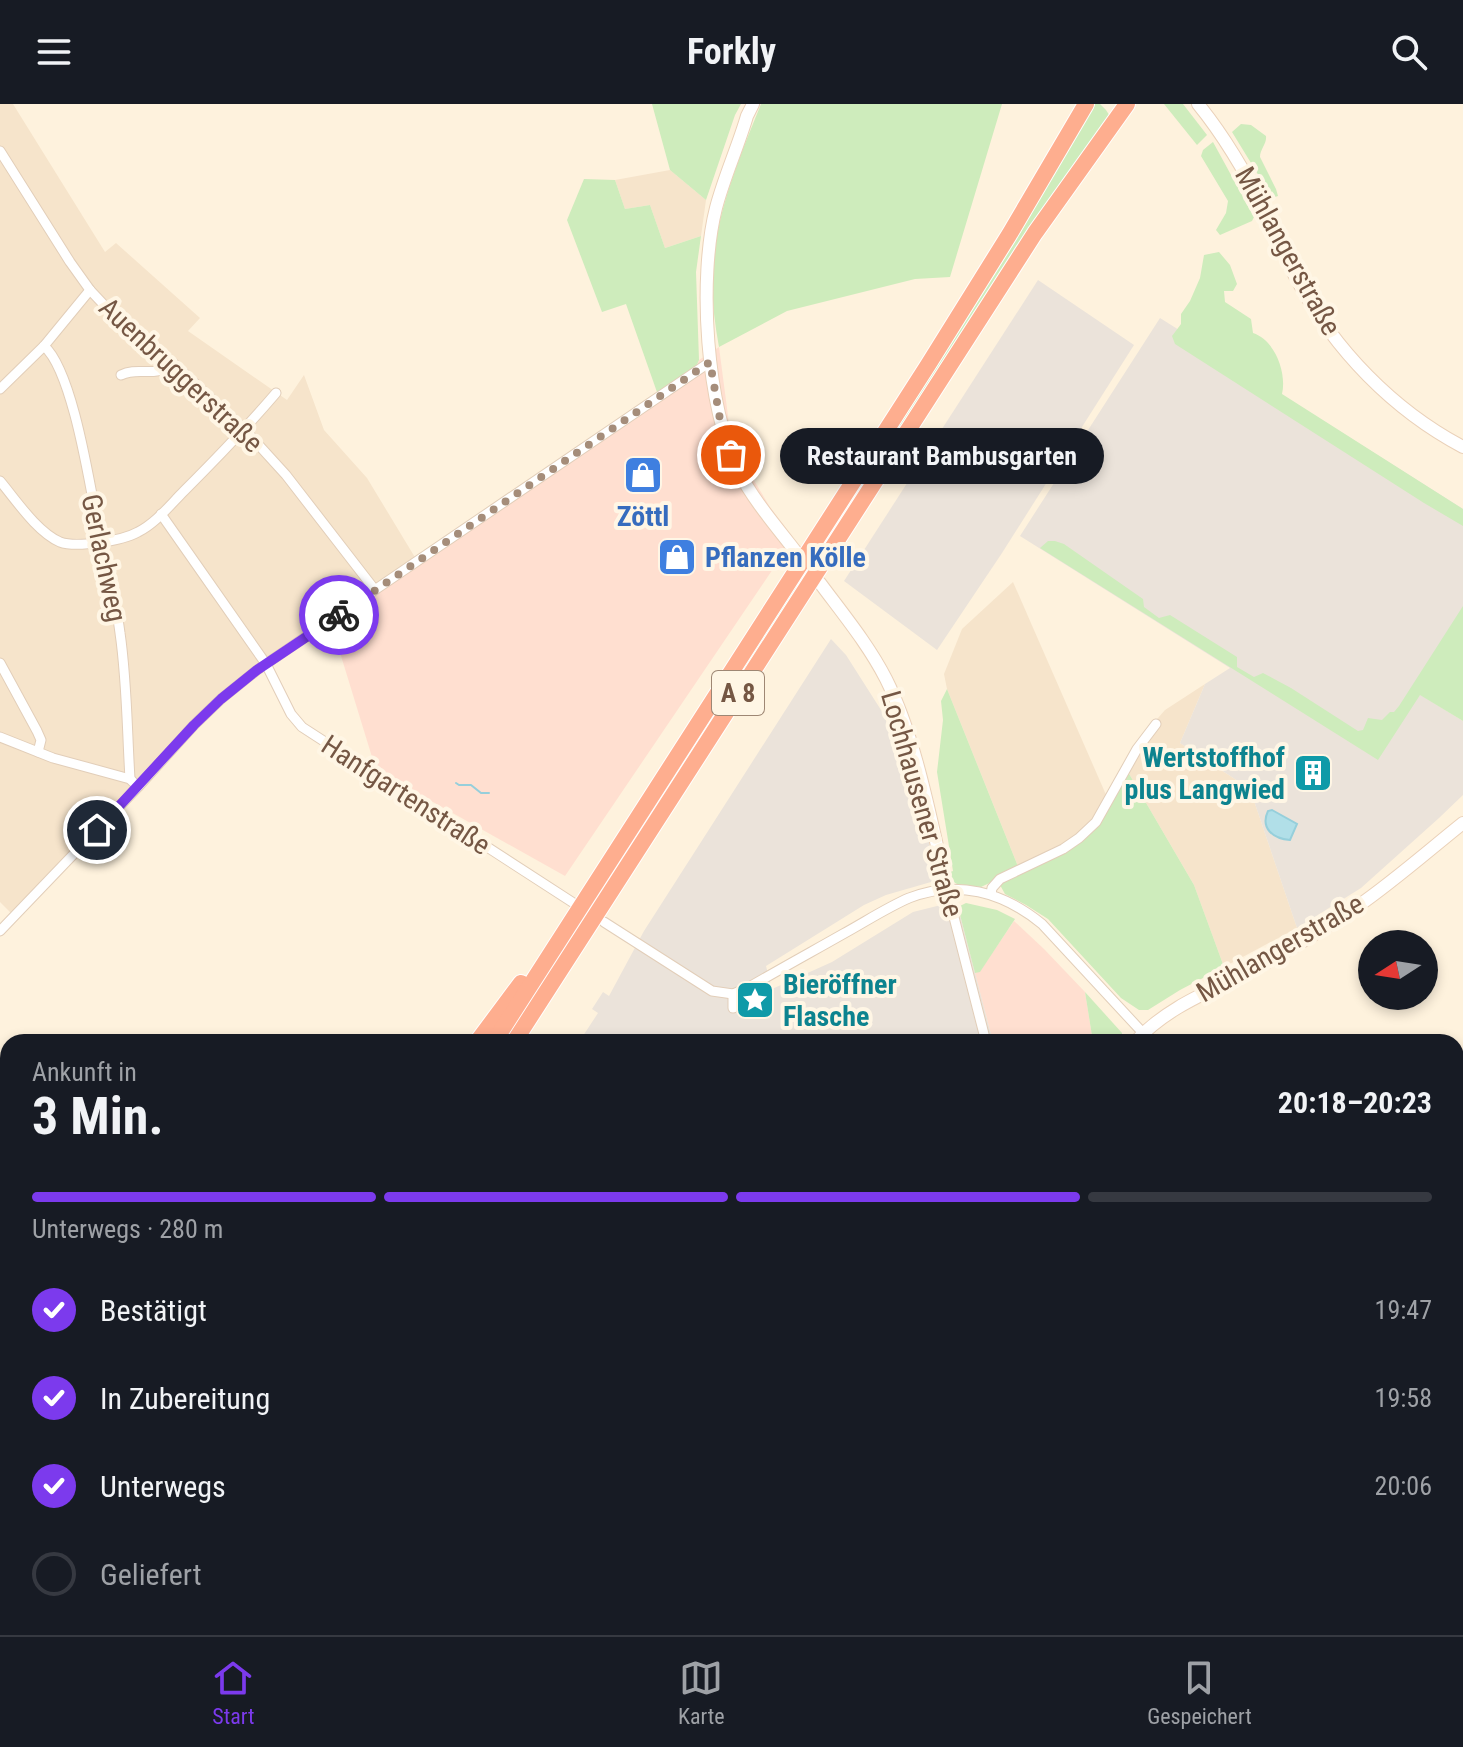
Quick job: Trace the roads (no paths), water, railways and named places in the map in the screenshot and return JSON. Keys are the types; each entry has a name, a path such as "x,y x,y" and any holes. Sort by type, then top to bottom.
{"highway":[{"name":"A 8","path":"499,1034 1009,235 1086,104"},
{"name":"A 8","path":"519,1034 1035,233 1127,104"},
{"path":"483,1034 542,955 555,948"}],"main road":[{"path":"753,104 716,209 707,265 710,362 721,425 731,455 750,490 796,552"},
{"name":"Mühlangerstraße","path":"1198,104 1250,183 1295,277 1325,325 1357,364 1395,401 1434,431 1463,447"},
{"name":"Lochhausener Straße","path":"820,583 865,643 898,704 947,890"},
{"name":"Mühlangerstraße","path":"1143,1034 1181,1004 1267,963 1340,918 1463,823"}],"street":[{"name":"Auenbruggerstraße","path":"0,151 90,290 245,430 286,475 375,590"},
{"path":"0,389 44,346 90,290"},
{"name":"Gerlachweg","path":"44,346 62,372 79,433 120,631 130,779"},
{"path":"0,931 221,699 266,664 710,362"},
{"path":"121,375 125,372 156,372 173,363"},
{"path":"0,481 48,535 69,545 136,534 161,514 245,430 276,393"},
{"name":"Hanfgartenstraße","path":"161,514 266,664 291,714 302,727 572,902"},
{"path":"0,663 41,740 38,752"},
{"path":"991,894 1000,879 1052,855 1096,822 1137,749 1156,724"},
{"path":"0,737 53,758 130,779 138,787"},
{"path":"604,922 702,985 723,994 733,994 924,893 947,890 991,894 1024,909 1042,924 1136,1034"},
{"name":"Lochhausener Straße","path":"947,890 984,1034"},
{"path":"733,994 733,1008"}],"water":[{"path":"1272,810 1297,824 1290,840 1273,835 1267,827 1266,817"}],"waterway":[{"path":"456,783 471,785 481,793 489,793"}],"place":[{"name":"Restaurant Bambusgarten","path":"731,455"},
{"name":"Zöttl","path":"643,475"},
{"name":"Pflanzen Kölle","path":"677,557"},
{"name":"Wertstoffhof plus Langwied","path":"1313,773"},
{"name":"Bieröffner Flasche","path":"755,1000"}]}
